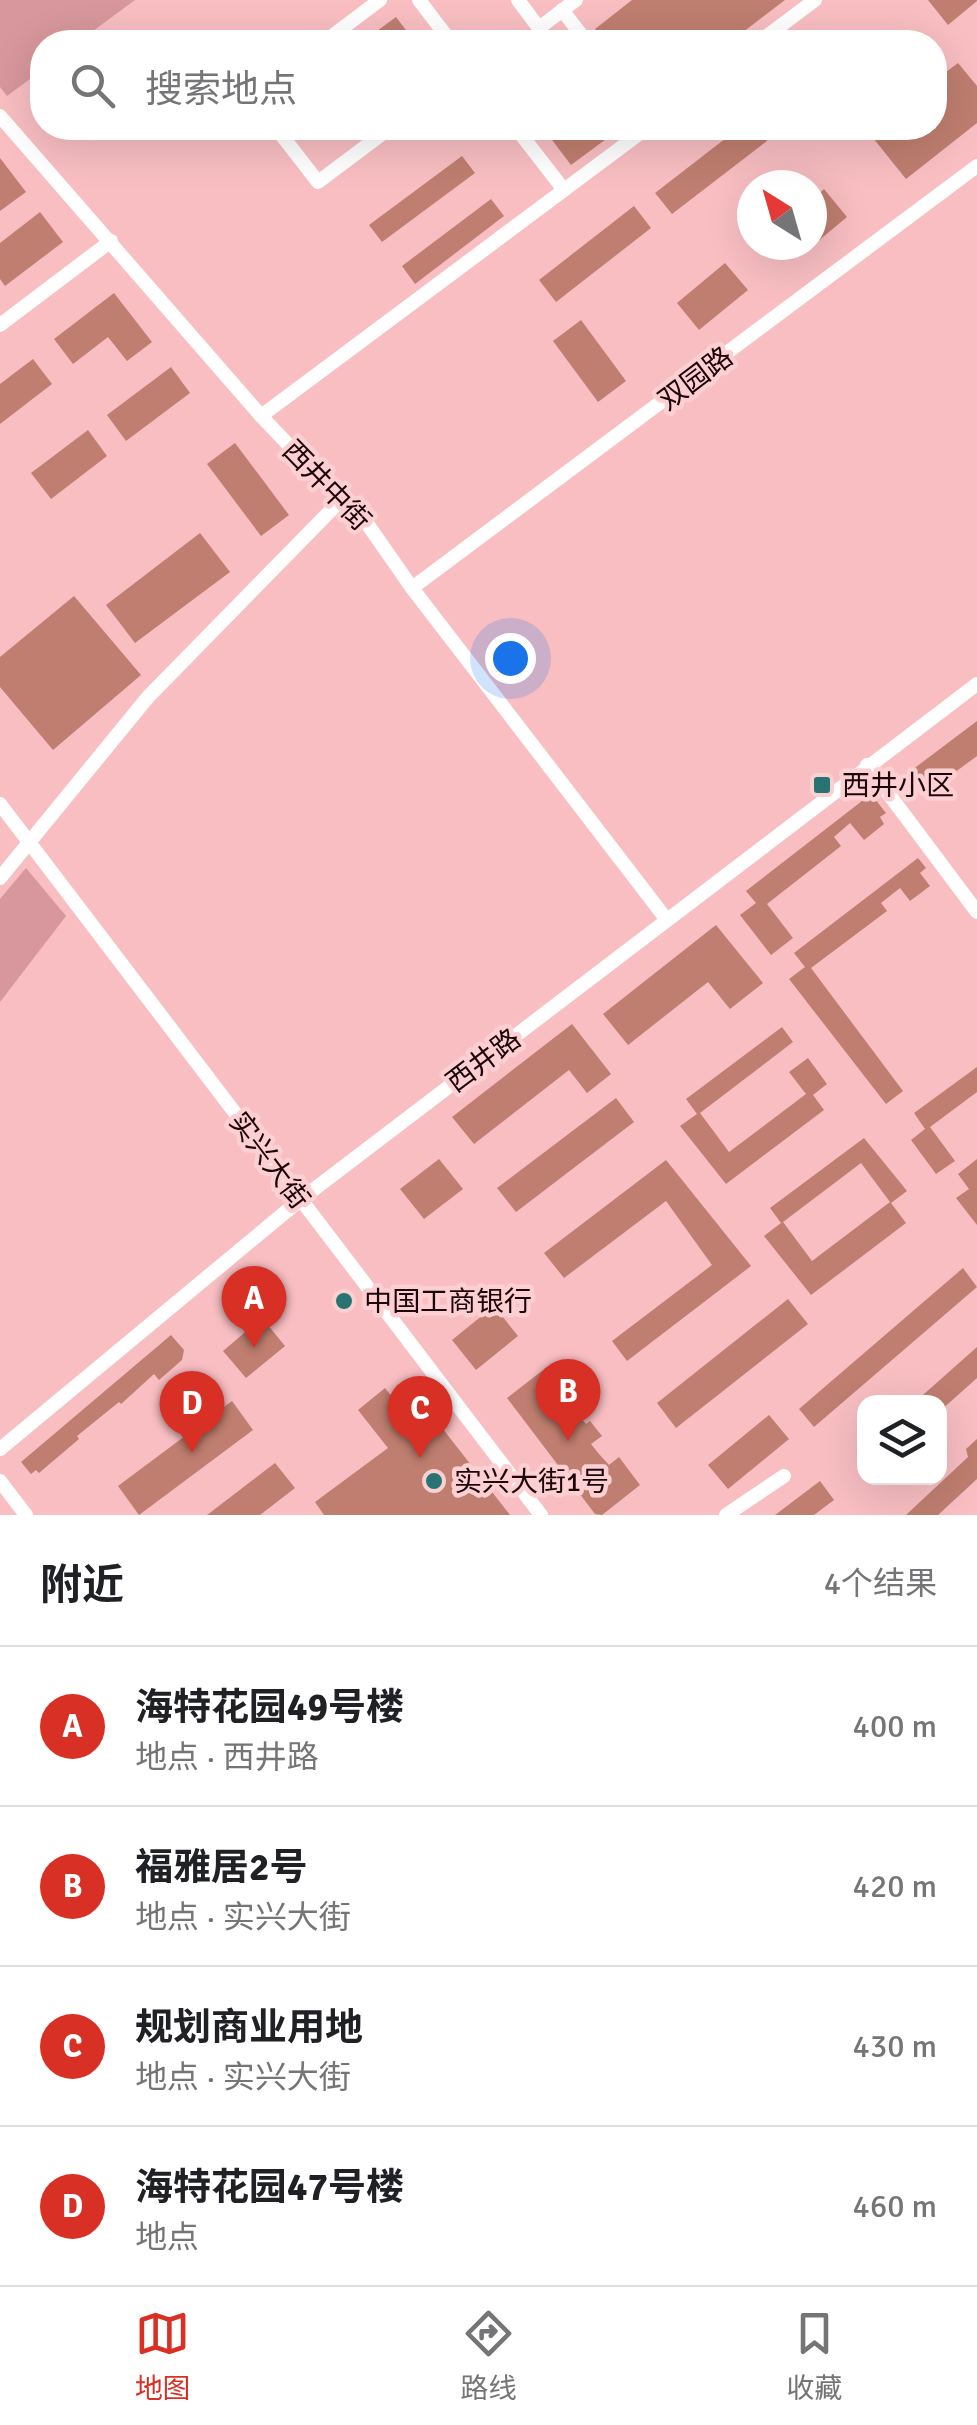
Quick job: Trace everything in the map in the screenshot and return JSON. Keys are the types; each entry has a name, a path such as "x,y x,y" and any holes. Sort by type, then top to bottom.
{"street":[{"path":"340,30 380,0"},
{"path":"419,0 442,30"},
{"path":"518,0 539,28 576,0"},
{"path":"775,30 815,0"},
{"path":"562,10 578,30"},
{"name":"西井中街","path":"0,116 262,416 342,500 359,512 412,588 667,920"},
{"path":"285,140 318,182 374,140"},
{"path":"525,140 564,190"},
{"path":"262,416 631,140"},
{"name":"双园路","path":"412,588 977,166"},
{"path":"0,325 111,241"},
{"path":"0,878 148,697 342,500"},
{"name":"西井路","path":"0,1449 300,1200 977,684"},
{"path":"867,765 977,912"},
{"name":"实兴大街","path":"0,804 541,1515"},
{"path":"726,1515 784,1476"},
{"path":"0,1481 26,1515"}],"shaded area":[{"path":"0,0 135,0 94,30 30,30 30,79 7,96 0,87"},
{"path":"26,868 66,916 0,1002 0,899"}],"building":[{"path":"632,0 785,0 746,30 595,29"},
{"path":"928,0 977,0 977,1 948,25"},
{"path":"396,17 406,30 378,30"},
{"path":"958,63 977,86 977,123 906,179 875,140 947,140 947,71"},
{"path":"552,140 605,140 571,165"},
{"path":"723,140 767,141 672,214 655,193"},
{"path":"462,156 475,173 382,242 369,225"},
{"path":"0,158 26,192 0,211"},
{"path":"827,193 847,217 827,234"},
{"path":"491,199 504,216 415,284 402,266"},
{"path":"634,206 651,228 556,302 539,280"},
{"path":"40,212 63,242 5,286 0,279 0,243"},
{"path":"725,263 748,290 699,330 677,303"},
{"path":"114,293 152,342 127,361 108,337 73,364 54,339"},
{"path":"581,320 626,381 598,402 553,341"},
{"path":"33,359 52,384 0,424 0,384"},
{"path":"171,367 190,393 126,441 107,415"},
{"path":"88,430 107,456 51,499 31,473"},
{"path":"235,443 289,515 261,536 207,464"},
{"path":"200,533 230,572 135,643 106,605"},
{"path":"74,596 141,675 53,750 0,687 0,657"},
{"path":"977,721 977,756 928,792 912,770"},
{"path":"871,794 886,813 880,817 884,824 864,840 850,823 834,837 841,846 767,904 793,938 771,955 740,915 756,903 746,891"},
{"path":"918,858 926,868 920,873 930,886 910,901 900,888 881,903 887,911 811,968 903,1091 886,1104 789,979 805,967 794,953"},
{"path":"716,925 763,983 730,1009 708,982 628,1045 603,1014"},
{"path":"572,1024 611,1074 587,1093 569,1070 474,1144 452,1117"},
{"path":"782,1027 793,1042 700,1113 729,1152 806,1094 789,1072 808,1058 827,1084 813,1095 824,1110 726,1184 680,1126 697,1114 686,1099"},
{"path":"977,1067 977,1092 930,1127 955,1161 936,1174 911,1140 925,1129 914,1113"},
{"path":"616,1098 634,1122 516,1212 497,1188"},
{"path":"864,1138 907,1191 891,1203 906,1223 811,1295 764,1236 781,1223 770,1208","holes":["861,1163 890,1202 812,1261 783,1222"]},
{"path":"439,1159 463,1189 424,1219 400,1189"},
{"path":"977,1159 977,1225 956,1198 969,1189 958,1174"},
{"path":"666,1160 751,1266 627,1361 612,1341 712,1265 666,1201 564,1278 544,1253"},
{"path":"963,1268 977,1287 814,1427 799,1409"},
{"path":"788,1299 808,1324 676,1428 657,1403"},
{"path":"494,1306 518,1336 476,1370 452,1340"},
{"path":"262,1318 285,1346 246,1378 223,1351"},
{"path":"171,1335 184,1350 182,1360 159,1380 154,1374 77,1436 79,1439 39,1473 36,1470 31,1474 21,1462"},
{"path":"977,1347 977,1378 947,1405 947,1395 923,1395"},
{"path":"547,1367 562,1386 556,1391 578,1419 586,1424 590,1421 602,1436 591,1444 609,1465 619,1457 640,1485 602,1515 595,1514 507,1398"},
{"path":"385,1388 416,1427 432,1415 510,1515 324,1515 315,1502 388,1448 358,1410"},
{"path":"232,1401 253,1430 139,1515 118,1486"},
{"path":"769,1415 789,1439 728,1489 708,1465"},
{"path":"977,1439 977,1479 938,1515 906,1515 938,1485 947,1485 947,1477 968,1457 966,1449"},
{"path":"275,1463 295,1488 260,1515 207,1515"},
{"path":"820,1481 834,1500 814,1515 775,1515"}],"place":[{"name":"西井小区","path":"822,785"},
{"name":"中国工商银行","path":"344,1301"},
{"name":"海特花园49号楼","path":"254,1348"},
{"name":"福雅居2号","path":"568,1441"},
{"name":"海特花园47号楼","path":"192,1453"},
{"name":"规划商业用地","path":"420,1458"},
{"name":"实兴大街1号","path":"434,1481"}]}
